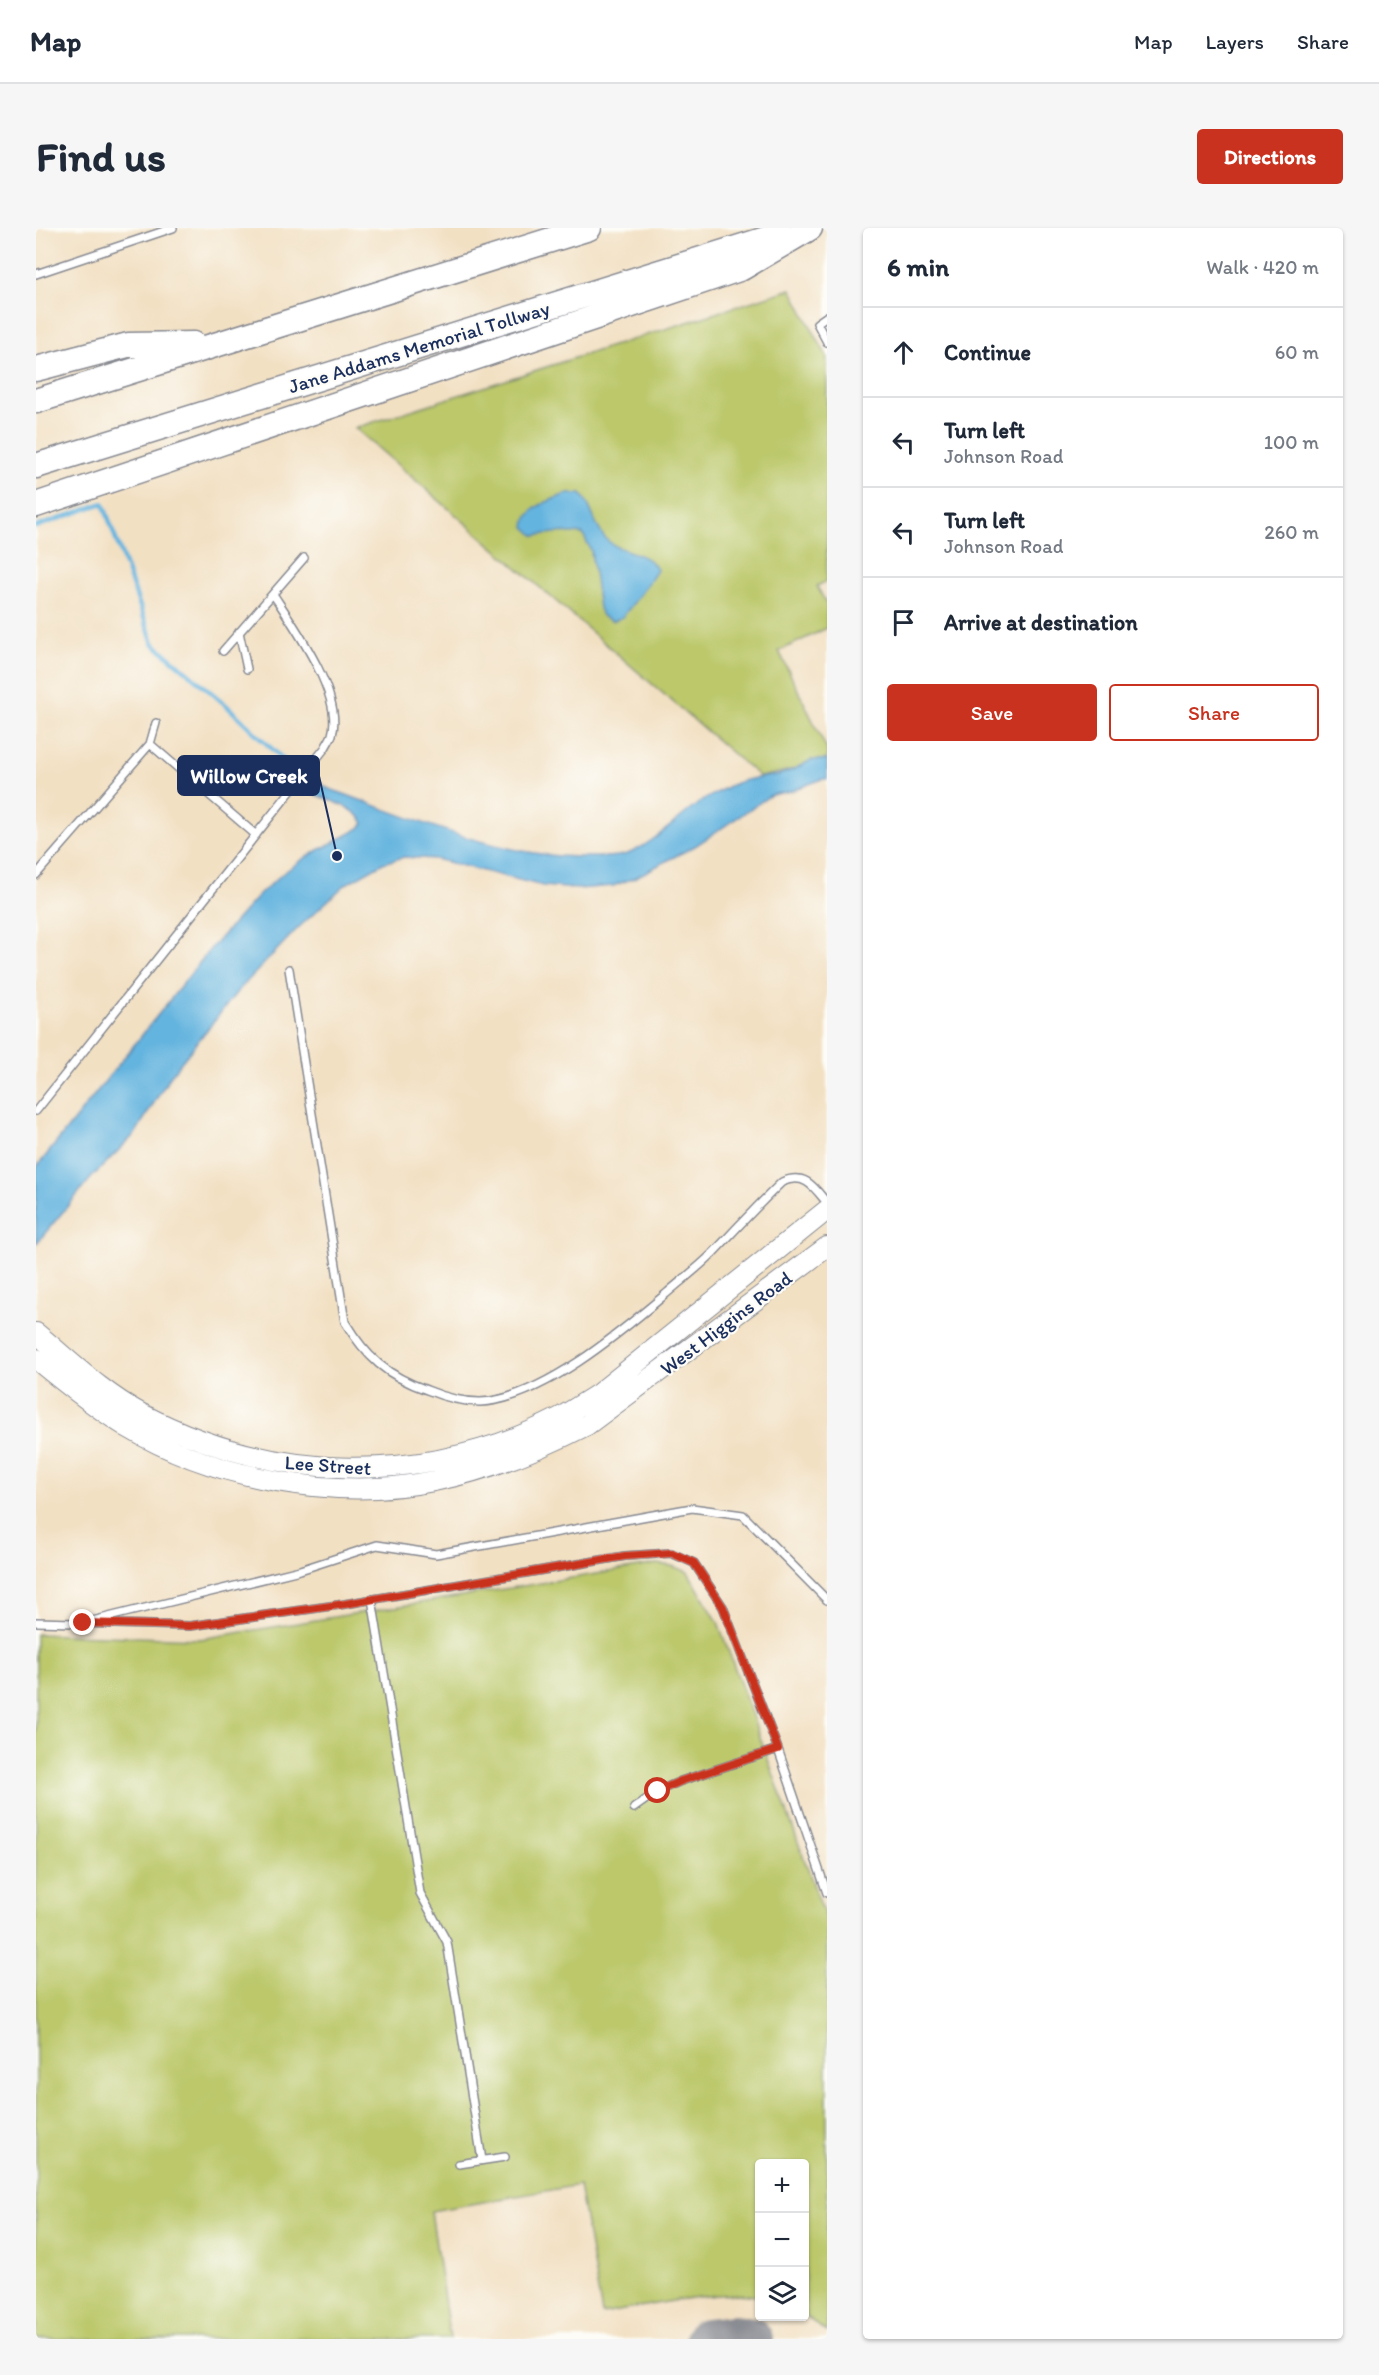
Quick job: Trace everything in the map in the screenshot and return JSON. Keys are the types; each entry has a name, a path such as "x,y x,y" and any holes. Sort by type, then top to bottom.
{"highway":[{"path":"36,401 589,228"},
{"name":"Jane Addams Memorial Tollway","path":"36,466 801,228"},
{"path":"36,505 742,268 810,228"},
{"path":"36,369 128,345 220,344"}],"main road":[{"name":"West Higgins Road","path":"633,1368 827,1210"},
{"name":"West Higgins Road","path":"624,1399 827,1247"},
{"name":"Lee Street","path":"36,1333 110,1394 139,1412 221,1448 268,1460 311,1466 378,1468 424,1463 478,1450 560,1418 633,1368"},
{"name":"Lee Street","path":"36,1359 99,1408 128,1427 166,1446 215,1466 299,1485 379,1487 421,1483 472,1472 545,1446 587,1425 624,1399"}],"lane":[{"path":"36,274 173,228"},
{"path":"827,316 817,323 827,342"},
{"path":"223,651 304,558"},
{"path":"36,1111 256,836 325,748 332,735 333,718 330,698 293,625 273,594"},
{"path":"239,632 247,669"},
{"path":"36,875 150,744 156,723"},
{"path":"150,744 256,836"},
{"path":"289,969 345,1322 360,1347 384,1370 417,1387 451,1399 481,1402 516,1394 550,1379 582,1360 639,1316 710,1255 782,1182 792,1178 806,1181 827,1203"},
{"path":"83,1623 300,1570 377,1545 436,1554 692,1508 743,1515 827,1600"},
{"path":"36,1622 190,1626 372,1599 625,1556 672,1553 694,1563 723,1607 778,1749 826,1891"},
{"path":"372,1599 420,1893 447,1942 482,2160"},
{"path":"634,1808 658,1791 681,1781 778,1749"},
{"path":"459,2164 505,2157"}],"green space":[{"path":"791,289 827,357 827,581 817,586 827,605 827,628 779,651 827,750 827,760 816,760 791,770 760,777 355,428"},
{"path":"657,1564 672,1566 688,1572 718,1622 827,1922 827,2332 809,2319 809,2159 755,2159 755,2296 705,2296 602,2314 579,2185 431,2211 450,2339 36,2339 36,1634 200,1639"}],"water":[{"path":"566,494 581,494 606,539 619,548 648,559 657,570 621,618 613,621 602,616 591,551 583,534 559,532 535,536 525,527 526,520 534,509"},
{"path":"811,760 827,760 827,779 771,795 695,846 634,878 613,886 578,889 543,886 435,859 404,857 383,863 346,884 297,929 237,992 171,1075 135,1134 92,1177 36,1244 36,1168 212,947 258,896 282,874 306,857 360,828 364,823 348,808 312,793 318,781 327,788 490,844 557,856 608,857 637,850 702,801 735,783 782,774"}],"waterway":[{"path":"36,527 103,503 153,643 226,705 293,769"}],"taxiway":[{"path":"706,2339 733,2336 752,2339"}],"place":[{"name":"Willow Creek","path":"337,856"}],"route":[{"path":"83,1623 190,1626 345,1604 625,1556 672,1553 694,1563 723,1607 778,1749 681,1781 658,1791"}]}
